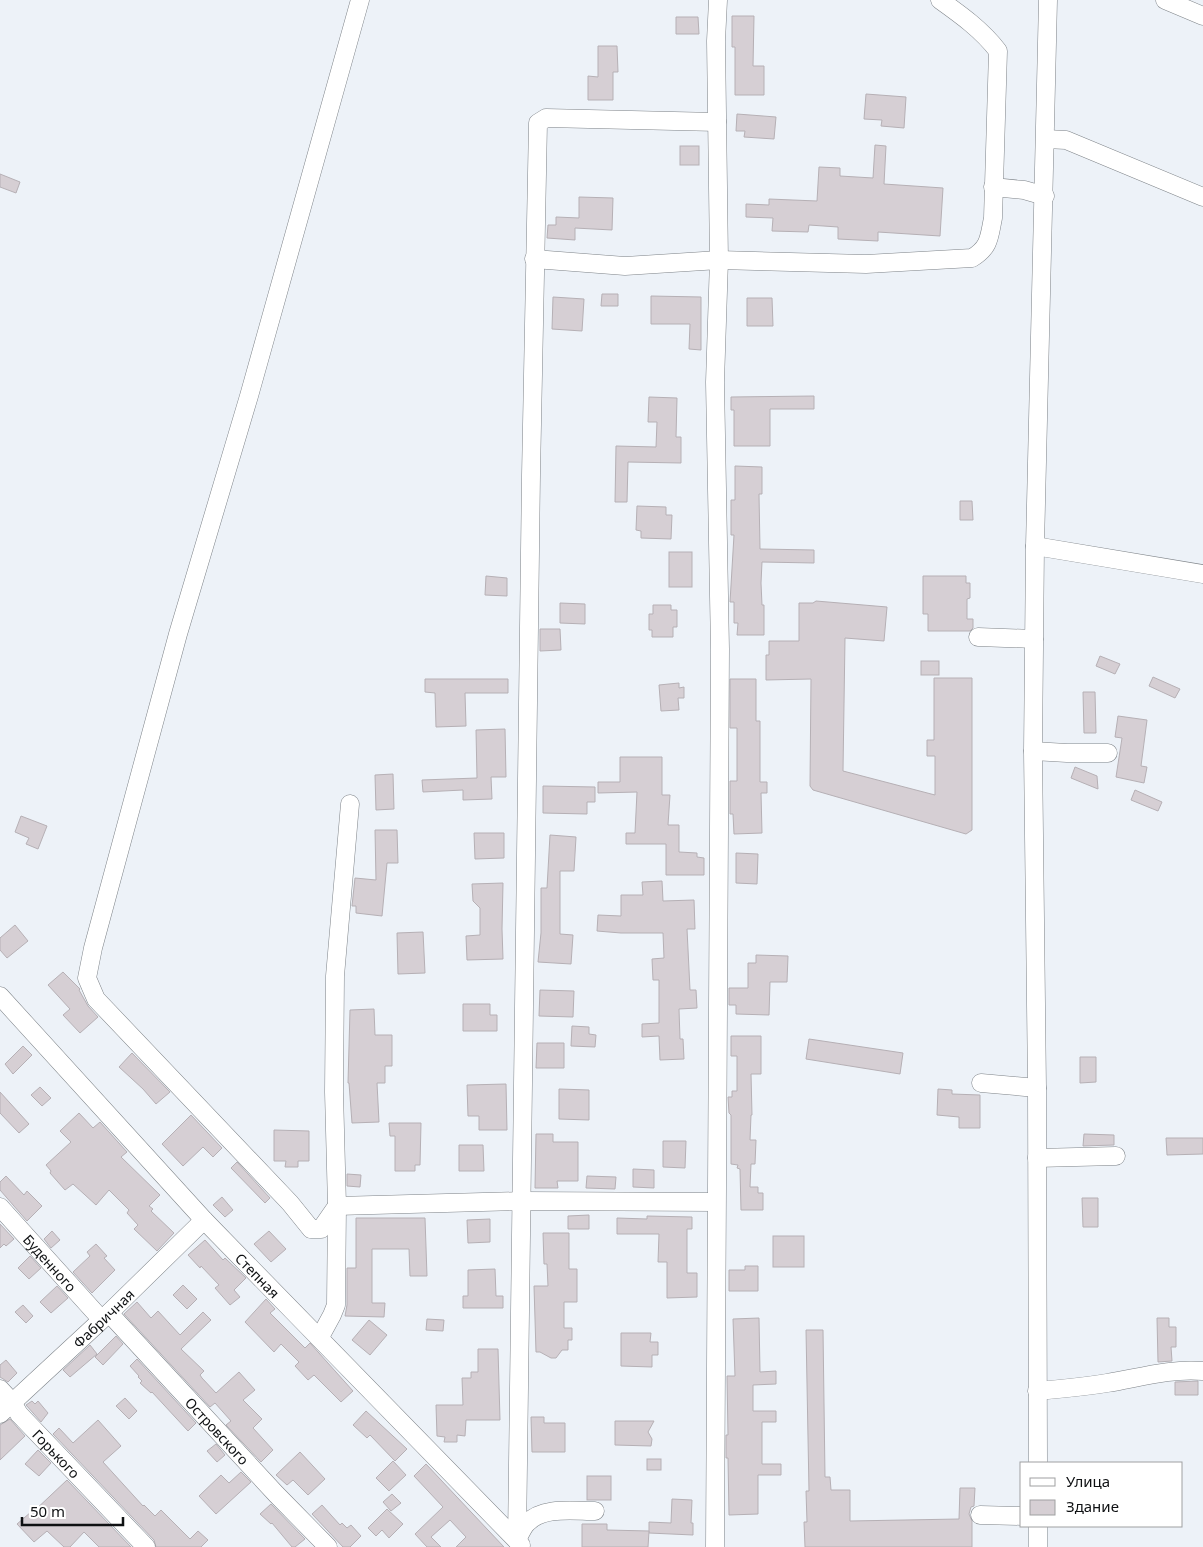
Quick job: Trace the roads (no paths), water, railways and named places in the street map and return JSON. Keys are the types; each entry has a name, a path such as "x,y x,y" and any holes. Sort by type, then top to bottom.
{"street":[{"path":"337,1206 321,1229 311,1229 290,1203 96,999 86,978 178,634 249,396 360,0"},
{"path":"534,259 624,266 719,260 866,264 972,258 982,252 988,243 993,218 992,187 998,51 989,39 972,23 940,0"},
{"path":"1038,1462 1037,1088 1032,751 1048,0"},
{"path":"1165,0 1203,16"},
{"path":"715,1547 720,649 715,382 719,260 717,122 721,2"},
{"path":"520,1544 523,1053 534,259 538,123 546,118 717,122"},
{"path":"1046,139 1066,140 1203,197"},
{"path":"992,187 1024,190 1044,196"},
{"path":"1035,546 1203,574"},
{"path":"978,636 1034,640"},
{"path":"1032,751 1108,753"},
{"path":"320,1337 336,1305 335,976 350,804"},
{"name":"Степная","path":"0,996 204,1220 520,1544"},
{"path":"982,1083 1037,1088"},
{"path":"1037,1158 1116,1156"},
{"path":"337,1206 523,1202 716,1202"},
{"name":"Буденного","path":"0,1207 105,1316"},
{"name":"Фабричная","path":"4,1402 105,1316 204,1220"},
{"name":"Островского","path":"105,1316 328,1547"},
{"path":"1037,1391 1070,1389 1160,1373 1192,1370 1203,1371"},
{"name":"Горького","path":"4,1402 19,1414 146,1547"},
{"path":"520,1544 526,1523 535,1517 553,1511 595,1510"},
{"path":"980,1516 1020,1516"},
{"path":"1038,1527 1038,1547"}]}
